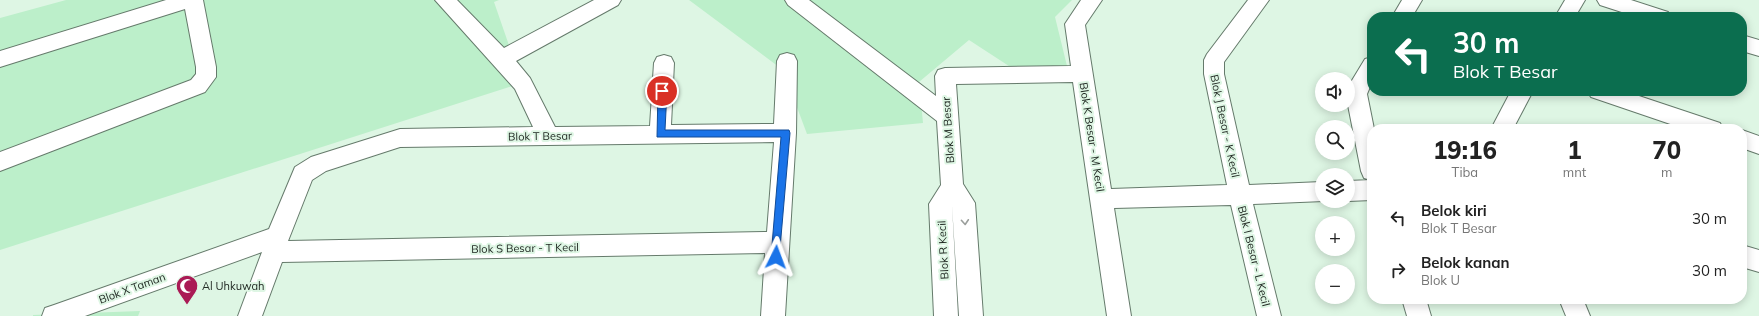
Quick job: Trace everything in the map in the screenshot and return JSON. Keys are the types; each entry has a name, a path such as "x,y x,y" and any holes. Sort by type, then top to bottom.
{"street":[{"path":"0,59 192,0 206,67 206,78 198,86 0,162"},
{"path":"445,0 524,84 548,136"},
{"path":"502,60 611,0"},
{"path":"794,0 947,117"},
{"name":"Blok K Besar - M Kecil","path":"1092,0 1075,24 1119,316"},
{"name":"Blok J Besar - K Kecil","path":"1240,196 1214,74 1214,60 1259,0"},
{"path":"1405,12 1412,0"},
{"path":"1568,12 1575,0"},
{"path":"1607,0 1645,12"},
{"path":"1747,44 1759,48"},
{"path":"773,316 785,133 787,61"},
{"path":"660,134 664,63"},
{"path":"1367,72 1359,85 1356,94 1367,147"},
{"name":"Blok M Besar","path":"952,187 945,76 1082,74"},
{"path":"1505,124 1519,96"},
{"path":"1613,96 1697,124"},
{"name":"Blok T Besar","path":"276,244 303,174 319,164 400,138 785,133"},
{"path":"1747,141 1759,145"},
{"path":"952,187 964,203 971,316"},
{"name":"Blok R Kecil","path":"946,316 940,204 952,187"},
{"path":"1355,191 1367,190"},
{"path":"1101,199 1240,196 1315,192"},
{"name":"Blok I Besar - L Kecil","path":"1240,196 1269,316"},
{"name":"Blok S Besar - T Kecil","path":"276,244 777,242"},
{"path":"250,316 276,244"},
{"name":"Blok X Taman","path":"54,316 276,244"},
{"path":"1747,257 1759,261"},
{"path":"1415,304 1419,316"},
{"path":"1573,304 1578,316"}],"green space":[{"path":"66,0 499,0 494,2 522,83 0,250 0,18"},
{"path":"689,0 1072,0 1055,17 1067,66 1012,68 969,40 919,82 923,123 807,134 783,70"},
{"path":"140,311 138,316 33,316 33,315"}],"place":[{"name":"Al Uhkuwah","path":"187,306"}],"route":[{"path":"662,91 660,134 785,133 776,257"}]}
